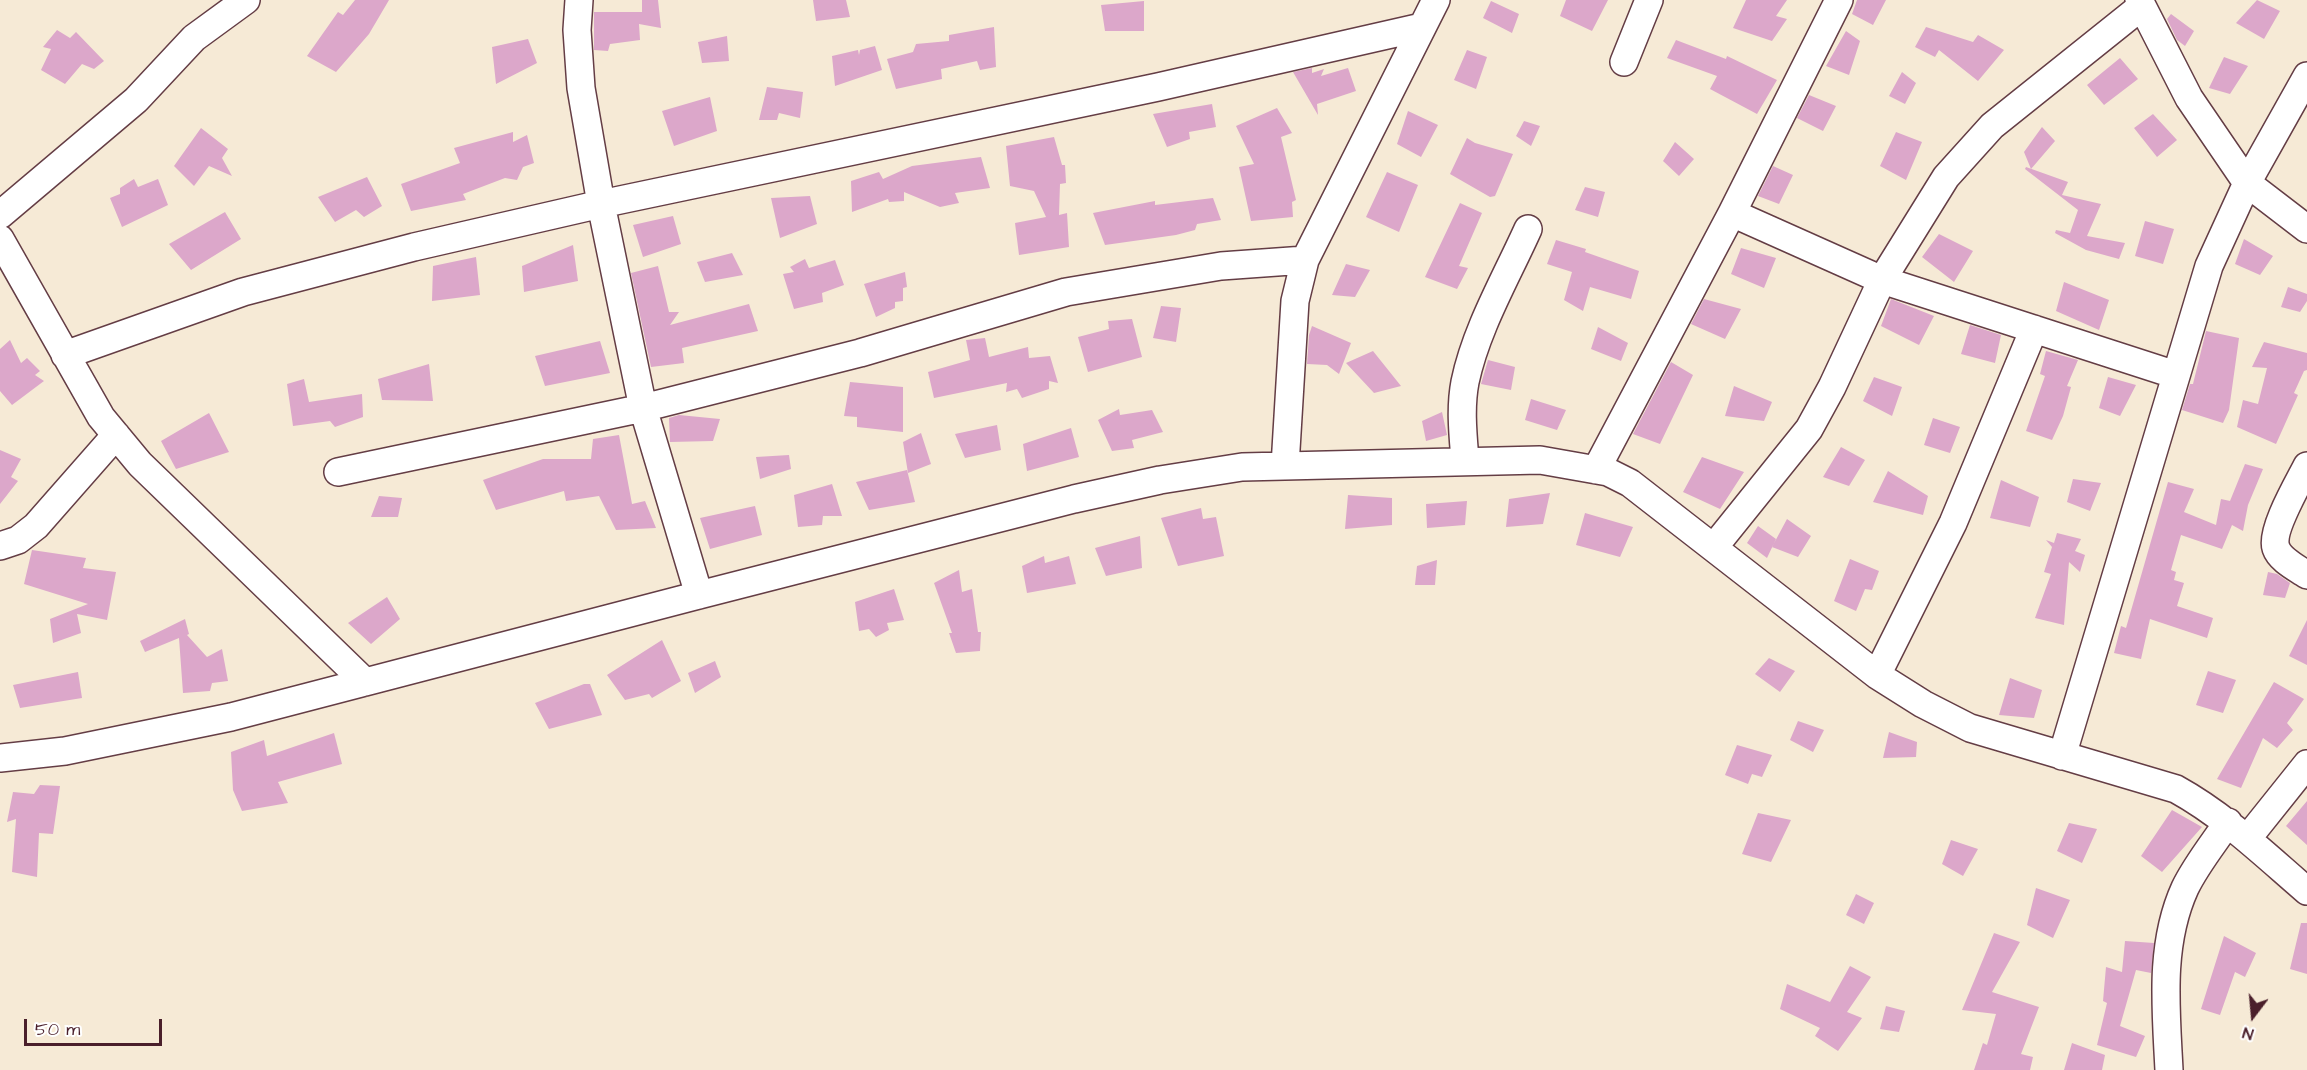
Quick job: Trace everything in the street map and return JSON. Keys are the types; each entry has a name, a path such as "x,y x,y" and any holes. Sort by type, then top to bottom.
{"street":[{"path":"0,215 136,100 194,38 246,0"},
{"path":"579,0 577,30 581,88 601,204 643,408 699,595"},
{"path":"1285,466 1295,301 1305,260 1436,0"},
{"path":"1624,62 1649,0"},
{"path":"1596,470 1732,213 1839,0"},
{"path":"1714,547 1809,429 1832,387 1882,280 1946,177 1992,126 2141,3 2189,98 2247,183 2307,229"},
{"path":"65,355 243,292 414,247 601,204 1158,87 1422,27"},
{"path":"2062,756 2209,266 2247,183 2307,76"},
{"path":"1732,213 1882,280 2176,375"},
{"path":"1465,460 1462,412 1465,383 1476,346 1528,229"},
{"path":"0,239 101,417 140,464 365,682"},
{"path":"338,472 643,408 860,353 1066,292 1221,266 1305,260"},
{"path":"1877,675 1953,523 2034,329"},
{"path":"0,546 18,540 36,526 116,435"},
{"path":"0,758 65,751 231,717 699,595 1160,480 1242,467 1540,460 1596,470 1630,483 1877,675 1923,704 1971,728 2176,789 2237,830 2307,891"},
{"path":"2307,466 2276,532 2275,546 2282,556 2307,575"},
{"path":"2169,1070 2164,984 2173,919 2186,886 2237,830 2307,764"}],"building":[{"path":"355,0 389,0 369,34 336,72 307,56 338,12 343,15"},
{"path":"642,0 658,0 661,28 639,24 640,40 610,44 608,51 594,50 594,12 642,12"},
{"path":"813,0 846,0 850,17 816,21"},
{"path":"1566,0 1608,0 1592,31 1560,16"},
{"path":"1746,0 1787,0 1776,16 1787,19 1772,41 1733,28"},
{"path":"1857,0 1886,0 1873,25 1852,14"},
{"path":"2257,0 2280,11 2264,39 2236,23"},
{"path":"1144,1 1144,31 1105,31 1101,5"},
{"path":"1491,1 1519,14 1512,33 1483,18"},
{"path":"2171,14 2194,31 2185,46 2177,40 2167,19"},
{"path":"994,27 996,67 980,70 977,61 941,69 942,79 896,89 887,59 913,52 916,44 949,41 949,35"},
{"path":"1926,27 1973,42 1978,35 2004,50 1978,81 1939,50 1935,57 1915,47"},
{"path":"57,30 70,38 76,32 104,61 94,69 82,64 65,84 41,70 51,49 43,47"},
{"path":"1846,31 1860,41 1849,75 1826,66"},
{"path":"727,36 729,61 702,63 698,42"},
{"path":"528,39 537,63 496,84 492,47"},
{"path":"1676,40 1726,59 1727,56 1777,80 1757,114 1710,89 1717,76 1667,58"},
{"path":"875,46 882,70 835,86 832,56 858,50 859,55 860,50"},
{"path":"1467,50 1487,57 1476,89 1454,80"},
{"path":"2224,57 2248,66 2230,94 2209,88"},
{"path":"2120,58 2138,79 2104,105 2087,85"},
{"path":"1312,68 1312,73 1324,69 1321,76 1348,68 1356,91 1317,104 1318,115 1293,72"},
{"path":"1902,72 1916,83 1905,104 1889,96"},
{"path":"767,87 803,92 800,118 779,113 777,120 759,120"},
{"path":"1809,95 1836,106 1823,131 1797,118"},
{"path":"710,97 717,131 674,146 662,111"},
{"path":"1212,104 1216,127 1189,132 1190,139 1167,147 1153,114"},
{"path":"1277,108 1292,133 1281,137 1296,200 1292,202 1293,217 1251,221 1239,167 1254,164 1236,126"},
{"path":"1408,111 1438,125 1421,157 1397,144"},
{"path":"2153,114 2177,140 2157,157 2134,128"},
{"path":"1524,121 1540,126 1531,146 1516,136"},
{"path":"2042,127 2055,141 2031,169 2024,152"},
{"path":"201,128 228,149 222,158 232,176 209,166 194,186 174,166"},
{"path":"513,132 513,142 527,135 534,163 523,167 517,180 505,178 463,194 466,200 411,211 401,184 460,163 454,148"},
{"path":"1896,132 1922,142 1906,180 1880,166"},
{"path":"1054,137 1062,165 1065,165 1066,183 1060,184 1059,215 1067,213 1069,247 1019,255 1015,223 1046,217 1034,191 1010,186 1006,146"},
{"path":"1467,138 1475,143 1513,154 1495,196 1490,197 1450,174"},
{"path":"1675,142 1694,159 1679,176 1663,161"},
{"path":"981,157 990,188 955,193 959,203 940,207 904,192 904,201 889,202 888,199 852,212 851,181 879,172 883,179 912,166"},
{"path":"1773,166 1793,175 1779,204 1758,196"},
{"path":"2026,167 2068,182 2062,195 2101,204 2087,236 2125,243 2119,259 2086,250 2055,233 2056,230 2070,233 2078,210 2025,169"},
{"path":"1387,172 1418,185 1399,232 1366,217"},
{"path":"367,177 382,206 364,217 356,210 335,222 318,197"},
{"path":"134,179 138,187 158,179 168,205 122,227 110,198 120,194 120,188"},
{"path":"1585,187 1605,192 1598,217 1575,210"},
{"path":"810,196 817,224 780,238 771,198"},
{"path":"1213,198 1221,220 1197,224 1195,230 1176,235 1105,245 1093,213 1155,201 1155,205"},
{"path":"1460,203 1482,213 1459,266 1468,268 1457,289 1425,277"},
{"path":"225,212 241,239 191,270 169,244"},
{"path":"673,216 681,244 643,257 633,225"},
{"path":"2145,221 2174,229 2163,264 2135,256"},
{"path":"1939,234 1973,251 1954,282 1922,257"},
{"path":"2244,239 2273,256 2260,275 2235,264"},
{"path":"1556,240 1586,249 1585,252 1639,271 1631,299 1590,287 1583,311 1564,300 1572,272 1547,264"},
{"path":"573,245 578,281 524,292 522,266"},
{"path":"1741,248 1776,258 1764,288 1731,274"},
{"path":"732,253 743,275 705,282 697,262"},
{"path":"476,257 480,295 432,301 433,266"},
{"path":"805,259 809,268 835,260 844,285 822,293 823,302 794,309 783,274 794,272 790,267"},
{"path":"1346,264 1370,270 1355,297 1332,295"},
{"path":"658,266 669,312 679,312 670,325 749,304 758,331 682,348 684,363 651,367 631,273"},
{"path":"905,272 907,287 903,288 903,301 895,302 895,308 876,317 864,284"},
{"path":"2064,282 2109,300 2099,330 2056,311"},
{"path":"2288,287 2307,294 2307,301 2300,312 2281,307"},
{"path":"1704,299 1741,309 1725,339 1691,324"},
{"path":"1891,299 1934,316 1919,345 1881,326"},
{"path":"1161,306 1181,308 1176,342 1153,338"},
{"path":"1132,319 1142,357 1088,372 1078,337 1109,329 1108,321"},
{"path":"1970,325 2001,335 1995,363 1961,354"},
{"path":"1312,326 1351,343 1339,374 1327,365 1307,364 1309,335"},
{"path":"1598,327 1628,343 1621,361 1591,349"},
{"path":"2206,331 2239,338 2229,410 2223,423 2182,410 2190,384 2193,384"},
{"path":"985,338 989,357 1028,347 1029,358 1050,356 1058,383 1049,381 1049,389 1022,398 1017,389 1006,392 1007,383 934,398 928,372 970,360 966,340"},
{"path":"10,340 21,363 27,358 40,371 35,375 44,381 12,405 0,391 0,349"},
{"path":"600,341 610,373 545,386 535,356"},
{"path":"2264,342 2307,353 2307,370 2304,371 2294,393 2298,395 2276,444 2237,427 2243,400 2258,404 2267,368 2252,367"},
{"path":"1373,351 1401,386 1374,393 1346,363"},
{"path":"2046,351 2078,360 2067,386 2071,387 2063,416 2052,440 2026,431 2045,376 2040,374"},
{"path":"1488,360 1515,367 1511,390 1481,384"},
{"path":"1671,362 1693,375 1660,444 1633,434"},
{"path":"429,364 433,401 382,400 378,379"},
{"path":"1874,377 1902,387 1892,416 1863,401"},
{"path":"2108,377 2136,385 2120,416 2099,408"},
{"path":"304,379 309,402 362,394 363,417 335,427 330,421 293,426 287,384"},
{"path":"850,382 903,387 903,432 857,427 857,417 844,416"},
{"path":"1734,386 1772,402 1764,421 1725,416"},
{"path":"1531,399 1566,410 1557,430 1525,420"},
{"path":"1119,409 1120,415 1152,410 1163,432 1132,440 1134,448 1112,451 1098,420"},
{"path":"1442,412 1447,435 1426,441 1422,421"},
{"path":"209,413 229,452 176,469 161,441"},
{"path":"679,415 720,419 713,441 670,442 669,418"},
{"path":"1933,418 1960,427 1950,453 1924,445"},
{"path":"997,425 1001,450 965,458 955,434"},
{"path":"1071,428 1079,457 1027,471 1023,444"},
{"path":"921,433 931,464 908,473 903,442"},
{"path":"619,435 632,504 645,501 656,528 616,530 599,496 566,501 564,491 496,510 483,480 543,459 591,459 593,439"},
{"path":"1841,447 1865,460 1849,486 1823,477"},
{"path":"0,450 21,459 11,477 18,481 0,504"},
{"path":"789,455 791,469 760,479 756,457"},
{"path":"1702,457 1744,472 1720,509 1683,492"},
{"path":"2245,464 2263,469 2248,505 2243,531 2232,525 2222,549 2181,535 2171,570 2176,572 2174,580 2184,583 2177,606 2213,618 2207,638 2150,619 2141,659 2114,653 2121,626 2126,628 2168,482 2194,489 2184,512 2216,525 2221,499 2230,501"},
{"path":"907,470 915,502 869,510 856,482"},
{"path":"1888,471 1928,496 1923,515 1873,502"},
{"path":"2073,479 2101,483 2090,511 2067,502"},
{"path":"2001,480 2039,497 2030,527 1990,518"},
{"path":"832,484 842,516 823,516 822,525 798,527 794,495"},
{"path":"1550,493 1543,524 1506,527 1509,499"},
{"path":"1348,495 1392,498 1392,525 1345,529"},
{"path":"379,496 402,498 398,517 371,517"},
{"path":"1467,501 1465,525 1427,528 1426,504"},
{"path":"755,506 762,535 710,549 700,518"},
{"path":"1201,508 1203,519 1216,517 1224,556 1178,566 1161,518"},
{"path":"1585,513 1633,527 1620,557 1576,545"},
{"path":"1787,519 1811,536 1798,557 1772,547"},
{"path":"1758,526 1776,539 1767,558 1747,543"},
{"path":"2057,533 2081,539 2075,551 2085,555 2080,572 2069,562 2064,625 2035,618 2051,574 2044,572 2052,547 2046,540 2054,543"},
{"path":"1140,536 1142,568 1106,576 1095,548"},
{"path":"32,550 86,558 83,568 116,572 107,620 77,614 81,633 53,643 50,619 88,604 24,584"},
{"path":"1044,556 1045,563 1069,556 1076,584 1027,593 1022,566"},
{"path":"1850,559 1879,571 1872,590 1865,589 1856,611 1834,601"},
{"path":"1437,560 1435,585 1415,585 1417,566"},
{"path":"959,570 962,592 972,589 978,632 981,632 980,651 956,653 949,633 952,633 934,583"},
{"path":"2268,572 2277,574 2290,583 2285,598 2263,595"},
{"path":"894,589 904,620 887,623 889,630 876,637 869,629 859,631 855,602"},
{"path":"387,597 400,619 371,644 348,623"},
{"path":"185,619 189,634 187,635 207,657 222,649 228,681 212,683 210,691 183,693 179,638 145,652 140,641"},
{"path":"2307,620 2307,665 2289,656"},
{"path":"662,640 681,681 652,698 649,694 625,700 607,675"},
{"path":"1769,658 1795,671 1780,692 1755,674"},
{"path":"715,661 721,677 695,693 688,673"},
{"path":"2208,671 2236,680 2223,713 2196,705"},
{"path":"78,672 82,698 20,708 13,685"},
{"path":"2010,678 2042,690 2034,718 1999,715"},
{"path":"2274,682 2304,699 2287,723 2293,730 2277,748 2263,738 2241,788 2217,779"},
{"path":"584,684 590,684 602,715 549,729 535,703"},
{"path":"1798,721 1824,730 1813,752 1790,740"},
{"path":"1889,732 1917,742 1916,757 1883,758"},
{"path":"334,733 342,764 278,782 288,803 242,811 233,790 231,752 264,740 267,756"},
{"path":"1737,745 1772,755 1762,777 1752,774 1748,784 1725,775"},
{"path":"40,785 60,786 53,834 39,833 37,877 12,872 16,819 7,822 13,792 34,794"},
{"path":"2307,801 2307,845 2286,826"},
{"path":"2172,810 2202,827 2162,872 2141,856"},
{"path":"1758,813 1791,820 1771,862 1742,854"},
{"path":"2069,823 2097,829 2082,863 2057,851"},
{"path":"1951,840 1978,849 1963,876 1942,864"},
{"path":"2036,888 2070,900 2053,938 2027,925"},
{"path":"1856,894 1874,903 1864,924 1846,915"},
{"path":"2301,923 2307,923 2307,974 2290,969"},
{"path":"1994,933 2020,942 1992,992 2039,1007 2021,1054 2033,1057 2030,1070 1974,1070 1983,1043 1987,1045 1996,1014 1962,1010"},
{"path":"2224,936 2256,953 2245,977 2235,972 2220,1015 2201,1009"},
{"path":"2125,941 2154,943 2151,973 2136,970 2120,1026 2145,1036 2136,1057 2097,1045 2107,1003 2103,1001 2106,967 2122,972"},
{"path":"1850,966 1871,977 1847,1012 1862,1018 1838,1051 1815,1036 1820,1028 1780,1009 1787,984 1830,1002"},
{"path":"1886,1006 1905,1011 1899,1032 1880,1029"},
{"path":"2072,1043 2105,1055 2102,1070 2064,1070"}]}
